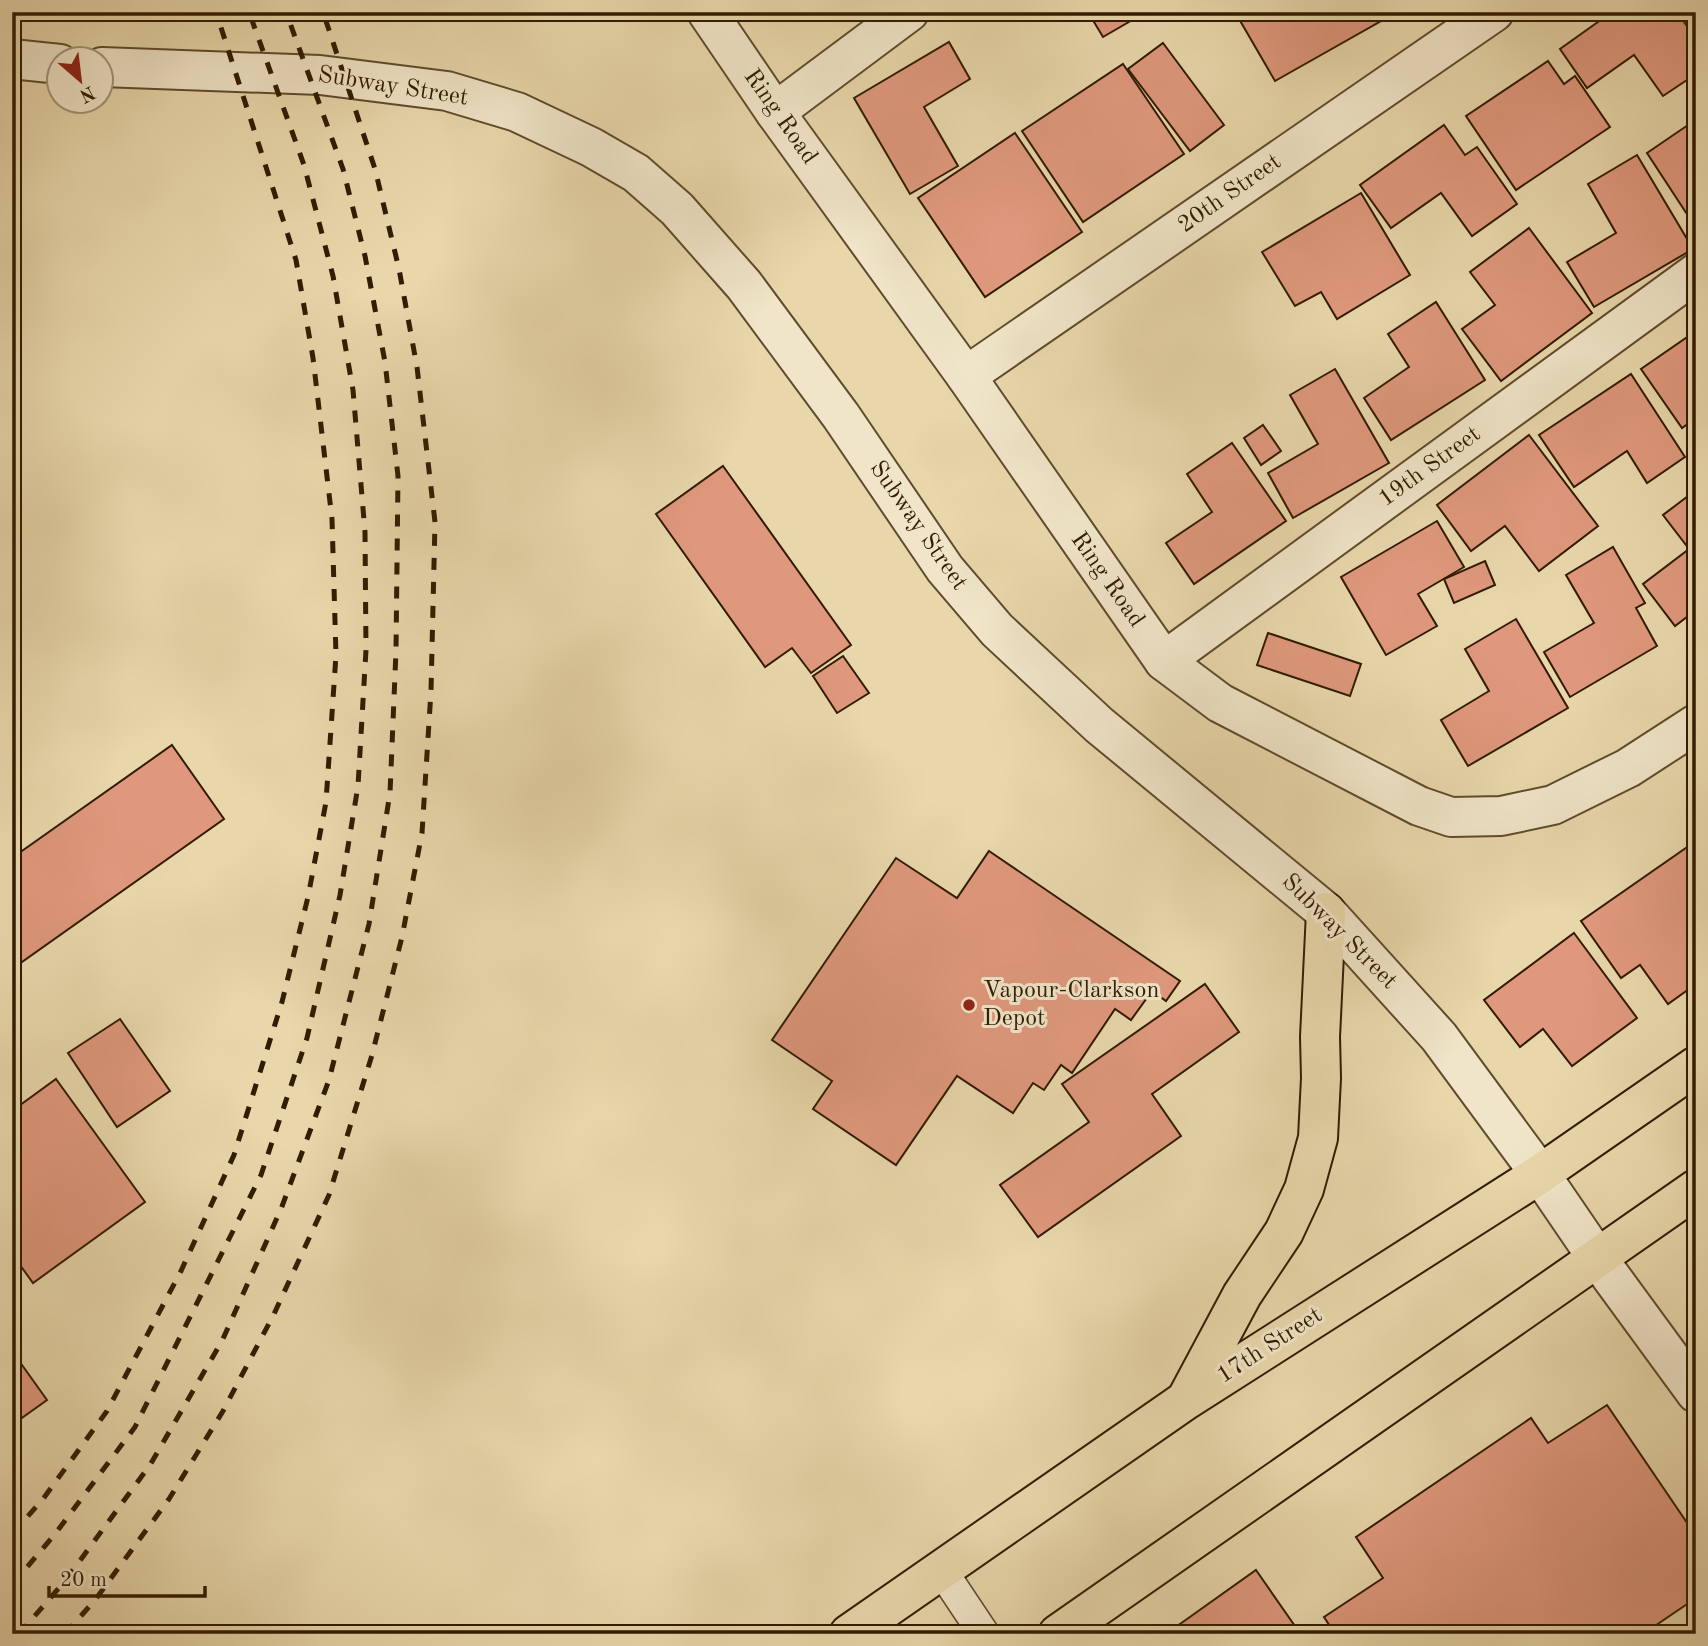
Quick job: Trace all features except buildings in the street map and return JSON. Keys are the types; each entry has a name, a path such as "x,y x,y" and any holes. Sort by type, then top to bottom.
{"main road":[{"path":"1186,1400 1242,1295 1284,1232 1304,1189 1318,1138 1326,912"},
{"name":"17th Street","path":"849,1634 1186,1400 1540,1174 1696,1066"},
{"path":"1058,1634 1696,1189"}],"street":[{"name":"Ring Road","path":"707,12 775,112 966,376 1164,661 1220,703 1419,806 1451,817 1501,817 1553,805 1628,768 1696,724"},
{"path":"775,112 909,12"},
{"name":"20th Street","path":"966,376 1494,12"},
{"path":"12,59 46,63"},
{"name":"Subway Street","path":"116,68 320,75 447,91 517,112 591,147 636,173 677,209 744,285 841,416 945,569 997,631 1099,725 1326,912 1439,1037 1696,1393"},
{"name":"19th Street","path":"1164,661 1696,273"}],"lane":[{"path":"942,1571 984,1634"}],"railway":[{"path":"12,1534 43,1499 107,1411 181,1271 234,1155 282,1002 308,897 326,802 336,655 332,519 313,358 296,260 216,12"},
{"path":"12,1585 55,1534 135,1427 261,1175 307,1038 340,895 358,786 366,650 365,532 353,390 333,276 304,165 249,12"},
{"path":"19,1634 65,1581 150,1465 222,1341 281,1209 329,1080 369,924 390,793 396,651 398,476 385,362 365,256 343,169 286,12"},
{"path":"65,1634 95,1600 169,1499 223,1411 274,1314 329,1195 372,1055 402,937 422,833 431,691 435,522 417,367 399,269 375,169 323,12"}],"place":[{"name":"Vapour-Clarkson Depot","path":"969,1005"}]}
